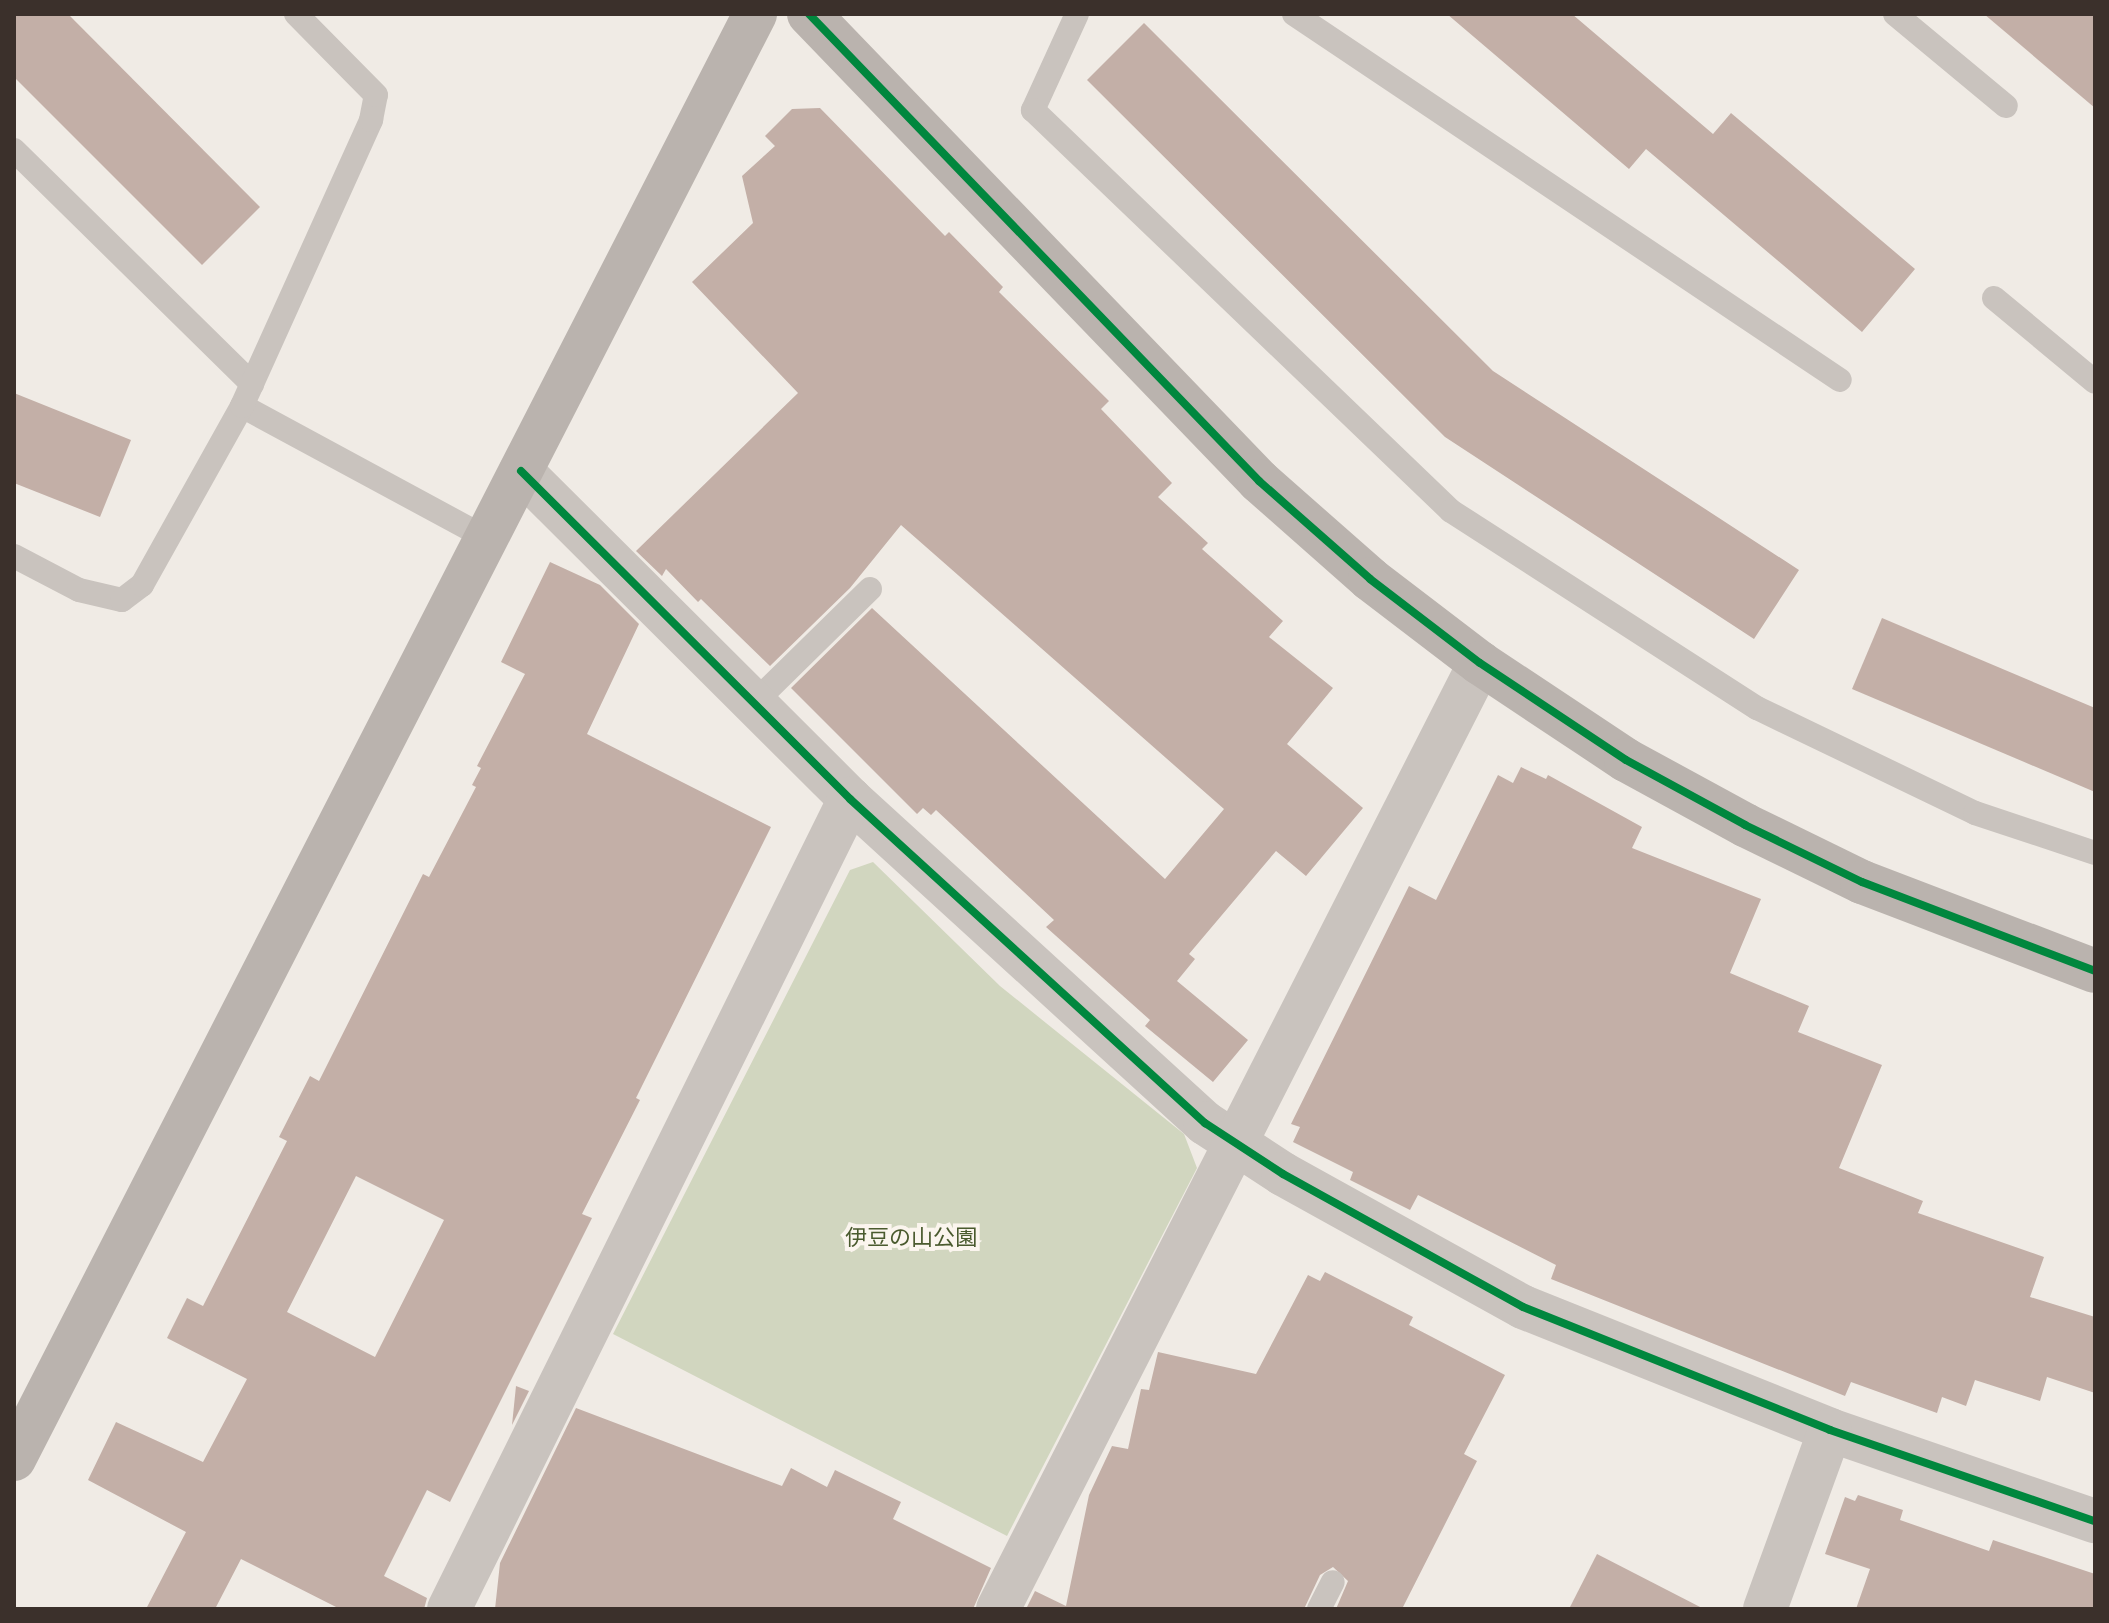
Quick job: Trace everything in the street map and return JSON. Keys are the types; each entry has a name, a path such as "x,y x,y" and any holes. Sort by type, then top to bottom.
{"street":[{"path":"15,1454 755,14"},
{"path":"809,14 1259,481 1370,579 1480,663 1626,760 1745,825 1862,882 2095,971"},
{"path":"521,471 850,799 1205,1123 1237,1140 1283,1174 1523,1307 1830,1430 2095,1521"},
{"path":"998,1609 1480,663"},
{"path":"449,1609 850,799"},
{"path":"1765,1609 1830,1430"}],"lane":[{"path":"14,556 79,590 122,600 142,585 247,395 371,120 376,95 296,14"},
{"path":"1077,14 1033,110 1451,511 1757,708 1975,813 2095,853"},
{"path":"1294,14 1840,380"},
{"path":"1895,14 2006,106"},
{"path":"14,150 247,395 486,538"},
{"path":"1994,298 2095,382"},
{"path":"753,704 870,589"},
{"path":"1319,1609 1333,1582"}],"green space":[{"name":"伊豆の山公園","path":"873,862 1000,986 1184,1134 1197,1168 1007,1536 613,1334 850,870"}],"building":[{"path":"14,14 68,14 260,207 202,265 14,77"},
{"path":"1447,14 1572,14 1713,134 1731,113 1915,269 1862,332 1646,149 1629,169"},
{"path":"1984,14 2095,14 2095,108"},
{"path":"1144,23 1493,371 1799,570 1754,639 1445,437 1087,80"},
{"path":"820,108 945,236 949,232 1003,287 999,292 1109,401 1101,409 1172,483 1158,497 1208,543 1202,549 1283,621 1269,637 1333,688 1287,744 1363,808 1306,876 1276,851 1189,954 1195,959 1177,981 1248,1040 1213,1082 1145,1026 1150,1020 1046,927 1054,920 936,810 931,815 923,808 917,814 791,688 872,608 1165,879 1224,809 901,525 850,588 770,666 701,599 698,602 666,569 662,576 636,551 798,393 692,282 753,223 742,176 775,146 765,136 792,109"},
{"path":"14,393 131,440 100,517 14,483"},
{"path":"550,562 600,585 639,624 587,734 771,827 582,1214 592,1218 450,1502 427,1490 384,1576 427,1598 424,1609 340,1609 241,1559 215,1609 146,1609 186,1532 88,1480 116,1422 203,1462 247,1379 167,1338 187,1298 203,1306 287,1141 279,1137 310,1076 319,1081 423,874 429,877 476,787 472,785 481,768 477,766 525,674 501,662","holes":["356,1176 444,1220 375,1357 287,1312"]},
{"path":"1882,618 2095,708 2095,792 1852,689"},
{"path":"1521,767 1546,779 1548,775 1642,827 1632,848 1761,899 1730,973 1809,1006 1798,1032 1882,1065 1839,1168 1923,1201 1918,1213 2044,1257 2030,1297 2095,1317 2095,1393 2047,1377 2040,1401 1975,1380 1966,1406 1942,1397 1937,1413 1851,1382 1845,1396 1551,1279 1556,1265 1418,1195 1410,1210 1350,1180 1353,1172 1293,1142 1300,1127 1291,1124 1409,886 1436,900 1498,775 1513,783"},
{"path":"1325,1272 1413,1317 1409,1325 1505,1375 1464,1454 1477,1461 1402,1609 1336,1609 1348,1581 1333,1567 1320,1575 1304,1609 1026,1609 1035,1591 1066,1606 1089,1495 1112,1446 1128,1449 1141,1389 1149,1390 1158,1352 1256,1374 1308,1275 1320,1281"},
{"path":"516,1386 529,1391 512,1425"},
{"path":"576,1408 782,1486 791,1468 827,1487 835,1470 901,1502 893,1519 991,1568 973,1609 495,1609 500,1563"},
{"path":"1858,1495 1903,1510 1900,1520 1989,1551 1993,1540 2095,1574 2095,1609 1856,1609 1870,1569 1825,1554 1845,1497 1855,1501"},
{"path":"1597,1554 1704,1609 1569,1609"}],"cycle path":[{"path":"809,14 1259,481 1370,579 1480,663 1626,760 1745,825 1862,882 2095,971"},
{"path":"521,471 850,799 1205,1123 1283,1174 1523,1307 1830,1430 2095,1521"}]}
